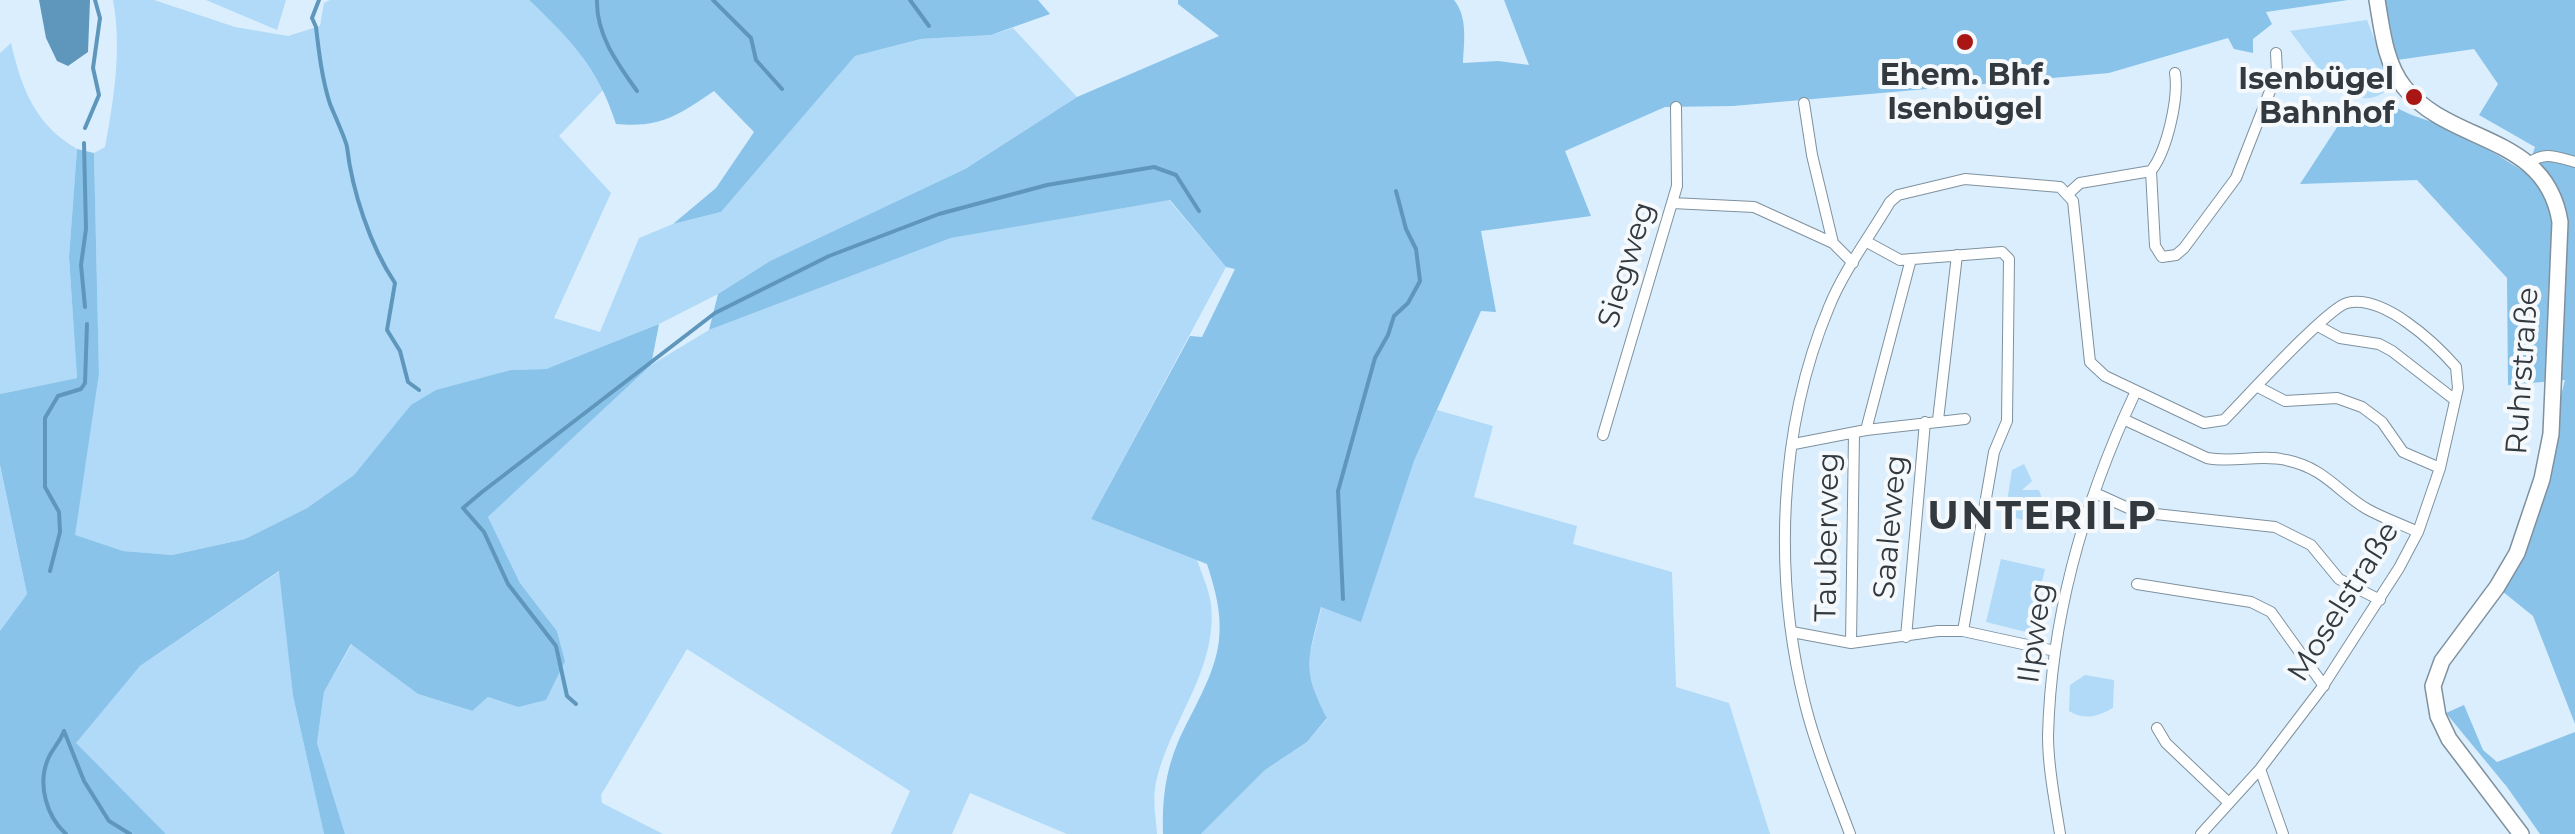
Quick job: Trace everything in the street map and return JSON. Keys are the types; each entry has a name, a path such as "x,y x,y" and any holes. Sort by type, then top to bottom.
{"main road":[{"name":"Ruhrstraße","path":"2377,0 2390,62 2405,88 2430,108 2508,149 2545,179 2557,202 2560,222 2551,434 2542,479 2517,553 2498,587 2442,661 2433,686 2438,716 2449,739 2521,834"}],"street":[{"path":"2151,170 2155,246 2162,257 2176,255 2236,178 2277,72 2276,53"},
{"path":"1850,834 1805,704 1792,632 1786,564 1786,502 1794,444 1809,361 1831,302 1890,202 1898,195 1965,180 2060,187 2069,193 2080,183 2151,170 2159,160 2178,89 2176,72"},
{"path":"1804,103 1833,244"},
{"name":"Siegweg","path":"1603,435 1677,186 1676,107"},
{"path":"2528,164 2546,154 2575,162"},
{"name":"Moselstraße","path":"2069,193 2073,200 2090,362 2104,376 2204,423 2224,420 2344,304 2360,302 2384,310 2418,330 2456,366 2458,388 2440,468 2418,532 2324,686 2260,769 2201,834"},
{"path":"1672,203 1754,206 1833,244 1853,263"},
{"path":"1867,242 1900,260 2002,252 2009,259 2007,421 1994,452 1963,632"},
{"name":"Saaleweg","path":"1906,637 1957,256"},
{"name":"Tauberweg","path":"1851,643 1860,432 1910,259"},
{"path":"2318,326 2340,338 2380,344 2392,350 2455,400"},
{"path":"2258,386 2285,401 2337,398 2362,407 2382,422 2403,452 2440,468"},
{"name":"Ilpweg","path":"2060,834 2048,736 2056,651 2072,556 2136,391"},
{"path":"1794,444 1966,419"},
{"path":"2123,419 2207,458 2283,458 2300,464 2332,480 2364,507 2418,532"},
{"path":"2096,492 2137,512 2276,527 2311,545 2339,579 2380,600"},
{"path":"2137,584 2251,602 2271,612 2324,686"},
{"path":"1792,632 1851,643 1938,631 1963,632 2056,651"},
{"path":"2157,728 2166,743 2229,803"},
{"path":"2260,769 2283,834"}],"shaded area":[{"path":"39,0 90,0 88,52 68,66 57,61 46,38"},
{"path":"113,0 154,0 235,27 288,36 320,26 324,3 330,0 529,0 571,40 605,88 559,136 611,193 554,318 600,332 639,238 673,224 721,212 855,56 921,39 991,35 1013,28 1077,97 965,169 770,261 718,294 659,324 546,369 511,370 411,406 354,475 307,508 245,539 172,555 123,551 74,536 99,374 94,153 105,147 114,92 117,37"},
{"path":"206,0 286,0 277,30"},
{"path":"529,0 1038,0 1050,14 991,35 921,39 855,56 721,212 673,224 716,188 754,132 714,91 657,122 616,124 592,70"},
{"path":"1178,0 1454,0 1463,22 1463,63 1498,61 1529,65 1504,0 2348,0 2266,12 2272,24 2253,39 2253,53 2234,49 2228,38 2109,73 1733,106 1665,107 1565,151 1591,216 1481,231 1496,312 1481,311 1414,461 1361,622 1321,607 1309,664 1313,687 1327,718 1307,742 1265,770 1201,834 1163,834 1170,765 1217,653 1220,620 1215,592 1207,564 1091,519 1190,336 1202,337 1235,269 1226,267 1170,200 951,238 709,330 718,294 770,261 965,169 1077,97 1219,36 1178,4"},
{"path":"2385,0 2575,0 2575,724 2533,616 2497,587 2551,434 2565,380 2508,385 2507,278 2417,180 2300,184 2345,115 2394,106 2457,133 2526,173 2535,147 2479,115 2498,84 2474,49 2397,60"},
{"path":"2367,20 2392,85 2378,96 2363,98 2335,84 2290,31"},
{"path":"11,43 20,75 40,117 77,149 69,257 77,378 0,394 0,53"},
{"path":"77,149 94,153 99,374 75,535 123,551 172,555 245,539 307,508 354,475 411,405 436,390 511,370 546,369 659,324 651,365 488,517 520,583 557,631 565,661 546,700 518,707 488,697 472,711 418,694 351,644 324,692 317,743 345,834 324,834 293,696 279,571 140,666 76,743 166,834 0,834 0,631 27,594 0,465 0,394 77,378 69,257"},
{"path":"1169,200 1226,267 1091,519 1197,560 1210,599 1207,653 1161,764 1155,788 1157,834 1067,834 970,793 952,834 891,834 910,791 687,649 601,795 602,803 663,834 345,834 317,743 324,692 352,644 418,694 471,711 488,697 518,707 565,661 557,631 520,583 488,517 651,365 709,330 951,238"},
{"path":"1437,410 1493,426 1474,497 1577,526 1573,544 1672,572 1676,687 1729,703 1770,834 1201,834 1265,770 1307,742 1327,719 1315,695 1307,664 1322,606 1361,621 1414,461"},
{"path":"2024,464 2032,481 2022,490 2039,490 2045,508 2025,520 2006,508 2012,470"},
{"path":"0,466 27,594 0,631"},
{"path":"2001,559 2045,569 2030,633 1986,622"},
{"path":"280,571 293,696 324,834 166,834 75,743 140,666"},
{"path":"2085,675 2114,680 2113,708 2091,716 2069,711 2070,685"},
{"path":"2464,705 2483,750 2497,762 2575,732 2575,834 2540,834 2446,713"}],"waterway":[{"path":"85,128 99,95 93,68 100,18 95,0"},
{"path":"319,0 312,18 327,95 346,144 364,217 395,283 387,330 400,351 408,382 419,390"},
{"path":"597,0 604,37 637,91"},
{"path":"713,0 751,38 756,60 782,89"},
{"path":"910,0 929,26"},
{"path":"84,143 86,229 81,265 85,307"},
{"path":"576,704 567,696 556,646 508,584 484,532 463,508 482,492 715,313 829,256 939,214 1047,185 1154,167 1176,175 1199,211"},
{"path":"1343,599 1338,491 1375,358 1394,316 1408,303 1420,281 1416,249 1396,191"},
{"path":"50,571 60,532 59,512 45,487 45,418 58,396 81,389 85,383 87,324"},
{"path":"64,731 84,781 109,821 130,834"},
{"path":"64,731 48,759 44,790 49,810 66,834"}],"place":[{"name":"Ehem. Bhf. Isenbügel","path":"1965,42"},
{"name":"Isenbügel Bahnhof","path":"2414,97"}],"district":[{"name":"UNTERILP","path":"2043,517"}]}
